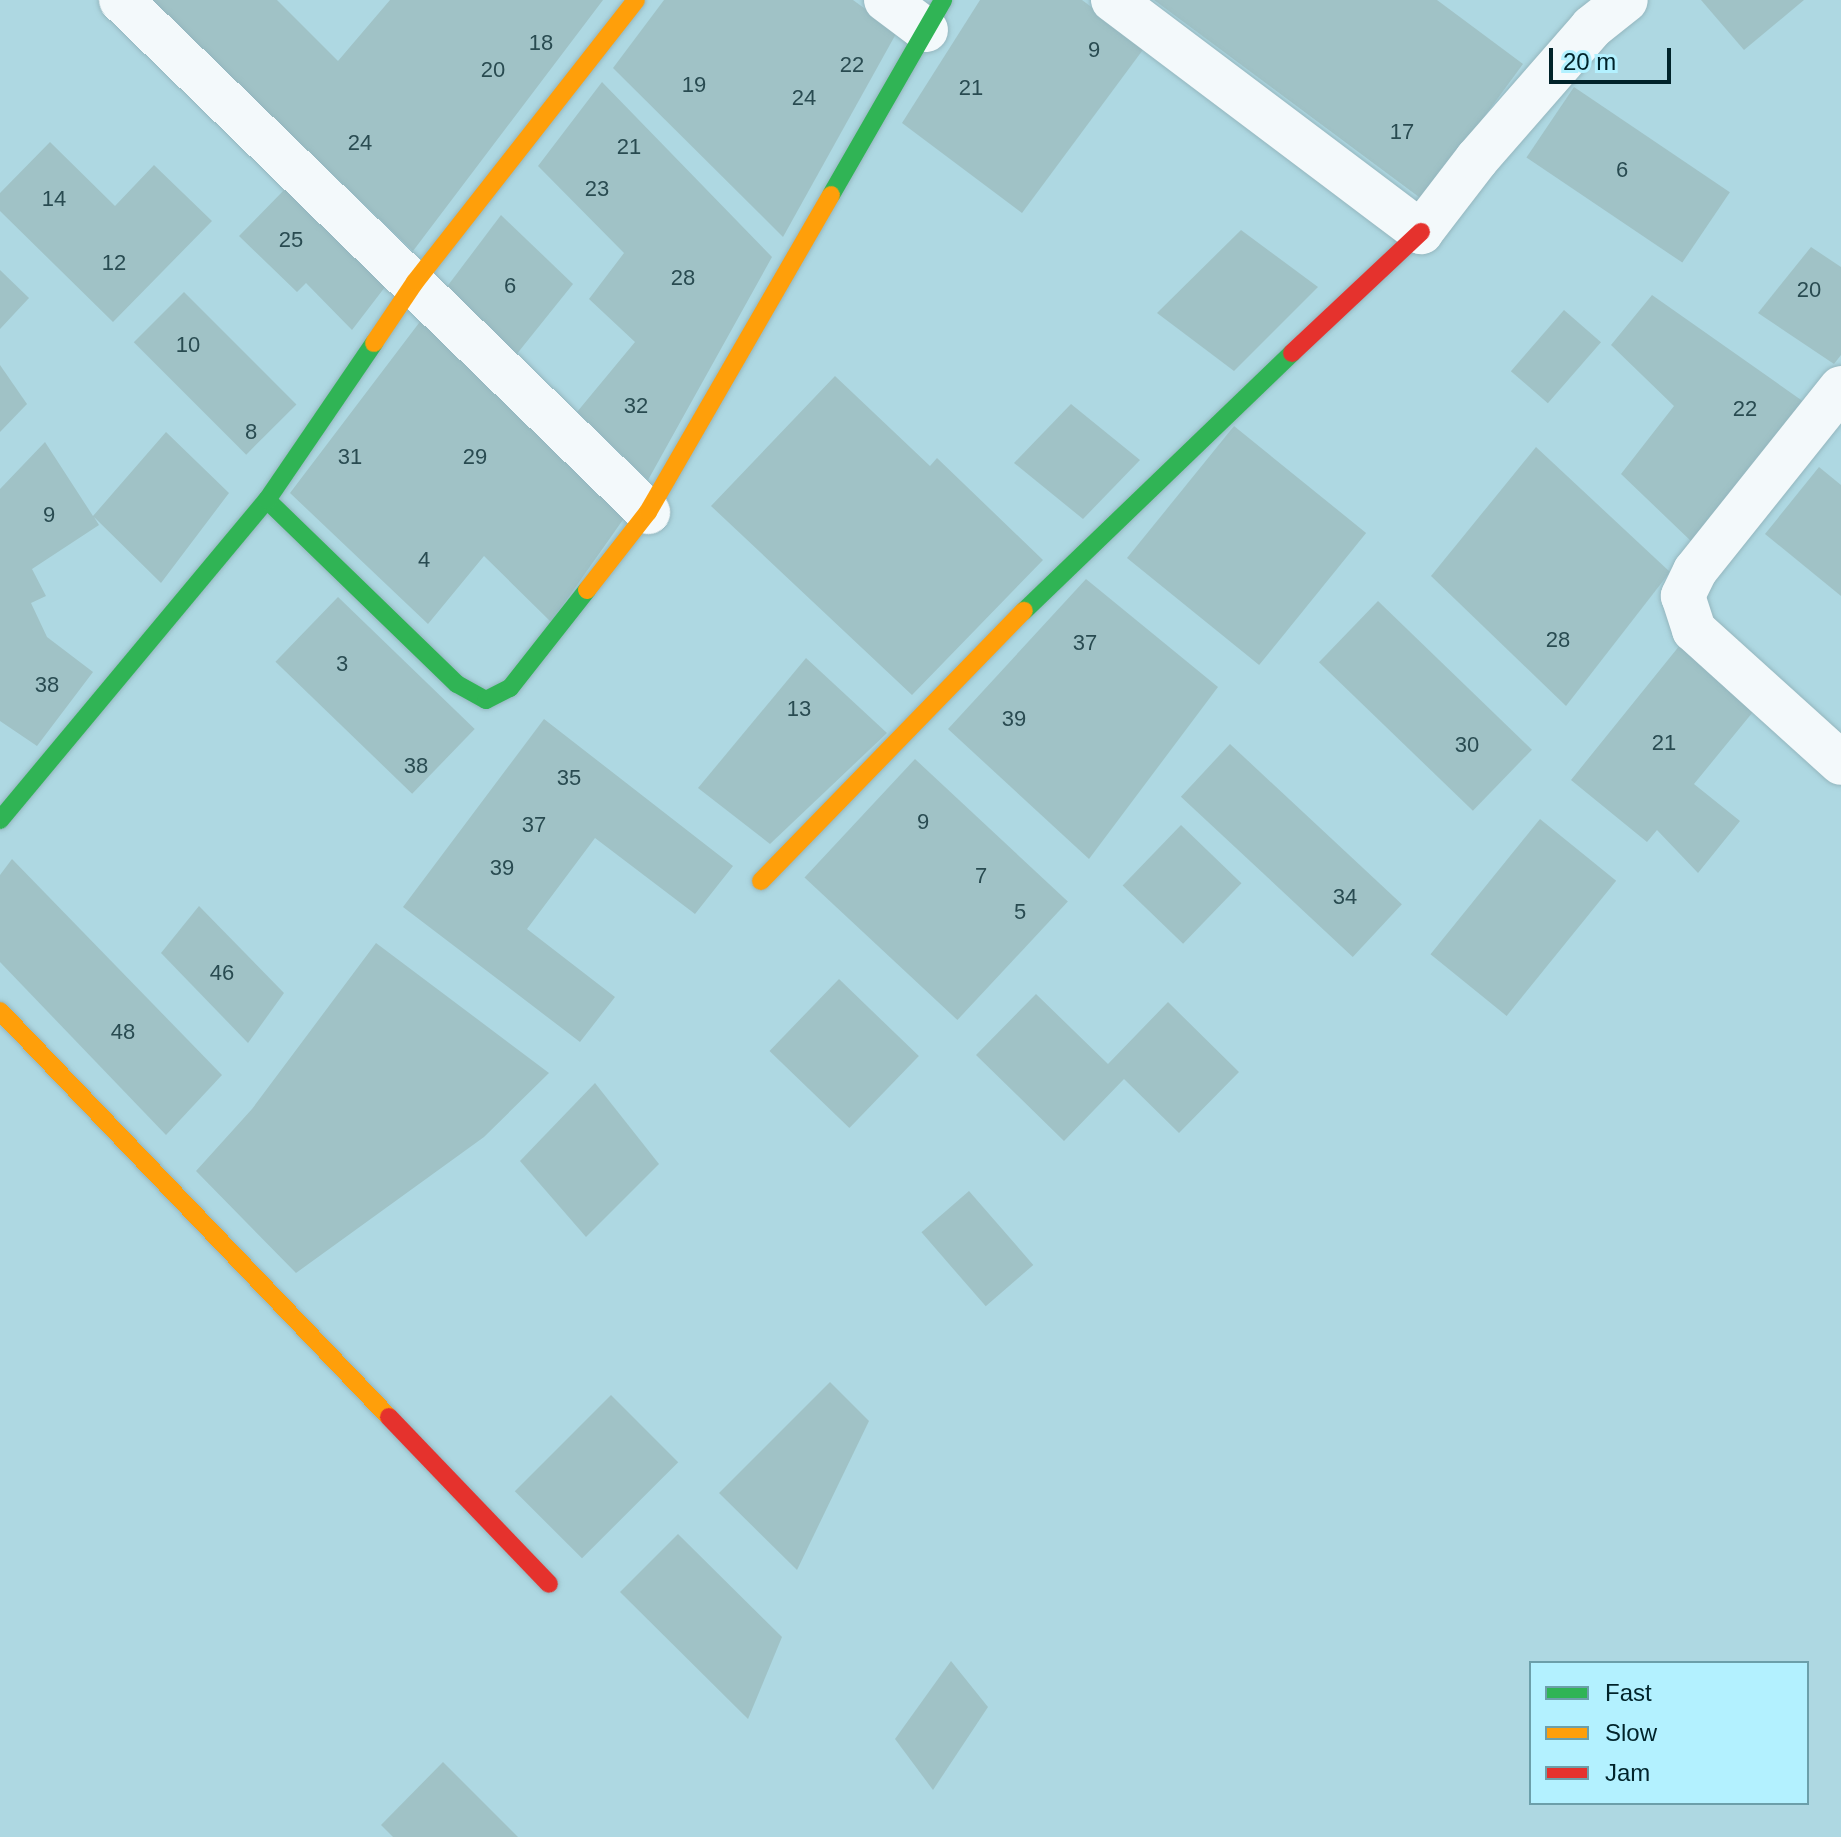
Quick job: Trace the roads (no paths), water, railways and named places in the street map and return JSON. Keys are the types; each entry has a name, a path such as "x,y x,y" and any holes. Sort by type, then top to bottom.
{"street":[{"path":"121,0 415,282 648,512"},
{"path":"0,820 267,500 415,282 636,0"},
{"path":"267,500 457,684 486,700 510,688 648,512 934,15 886,0"},
{"path":"1113,0 1421,232"},
{"path":"761,881 1080,553 1421,232 1477,159 1582,37 1626,0"},
{"path":"1841,388 1695,571 1683,596 1694,630 1841,763"},
{"path":"0,1011 549,1584"}]}
